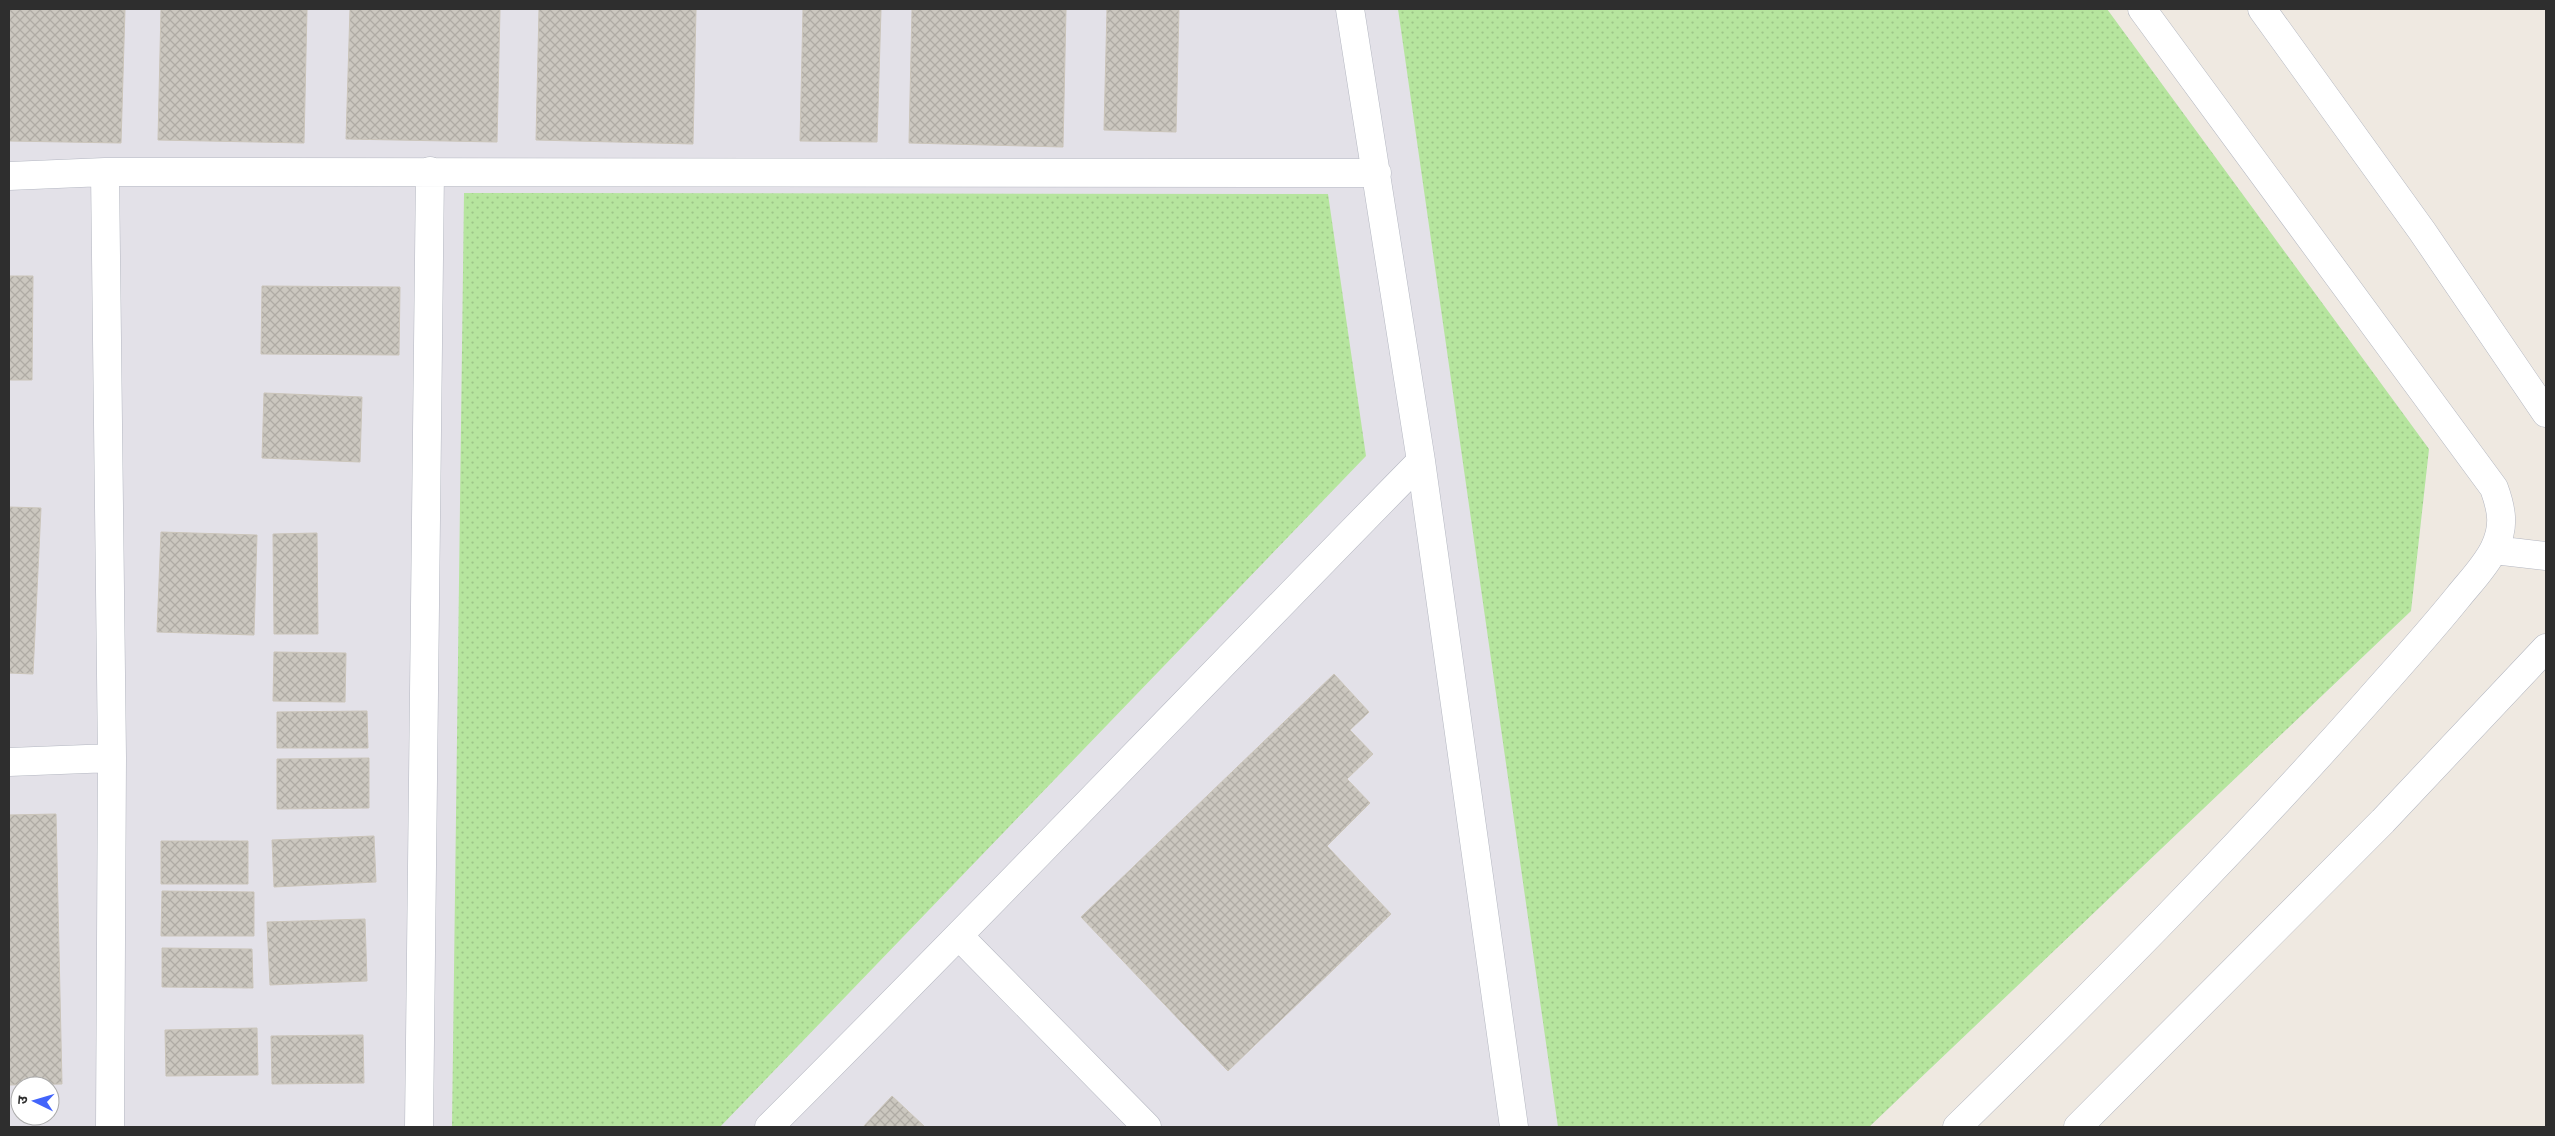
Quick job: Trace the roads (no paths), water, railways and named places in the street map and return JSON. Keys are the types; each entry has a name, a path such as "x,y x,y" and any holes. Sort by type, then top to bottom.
{"street":[{"path":"1350,9 1421,461 1514,1127"},
{"path":"1957,1127 2118,969 2290,790 2437,622 2494,550 2502,528 2502,508 2494,488 2142,9"},
{"path":"2262,9 2422,231 2546,413"},
{"path":"9,176 105,172 430,171 1377,173"},
{"path":"419,1127 430,171"},
{"path":"105,172 112,758 110,1127"},
{"path":"770,1127 960,937 1421,461"},
{"path":"2494,550 2546,556"},
{"path":"2078,1127 2383,821 2546,648"},
{"path":"9,762 112,758"},
{"path":"960,937 1147,1127"}]}
